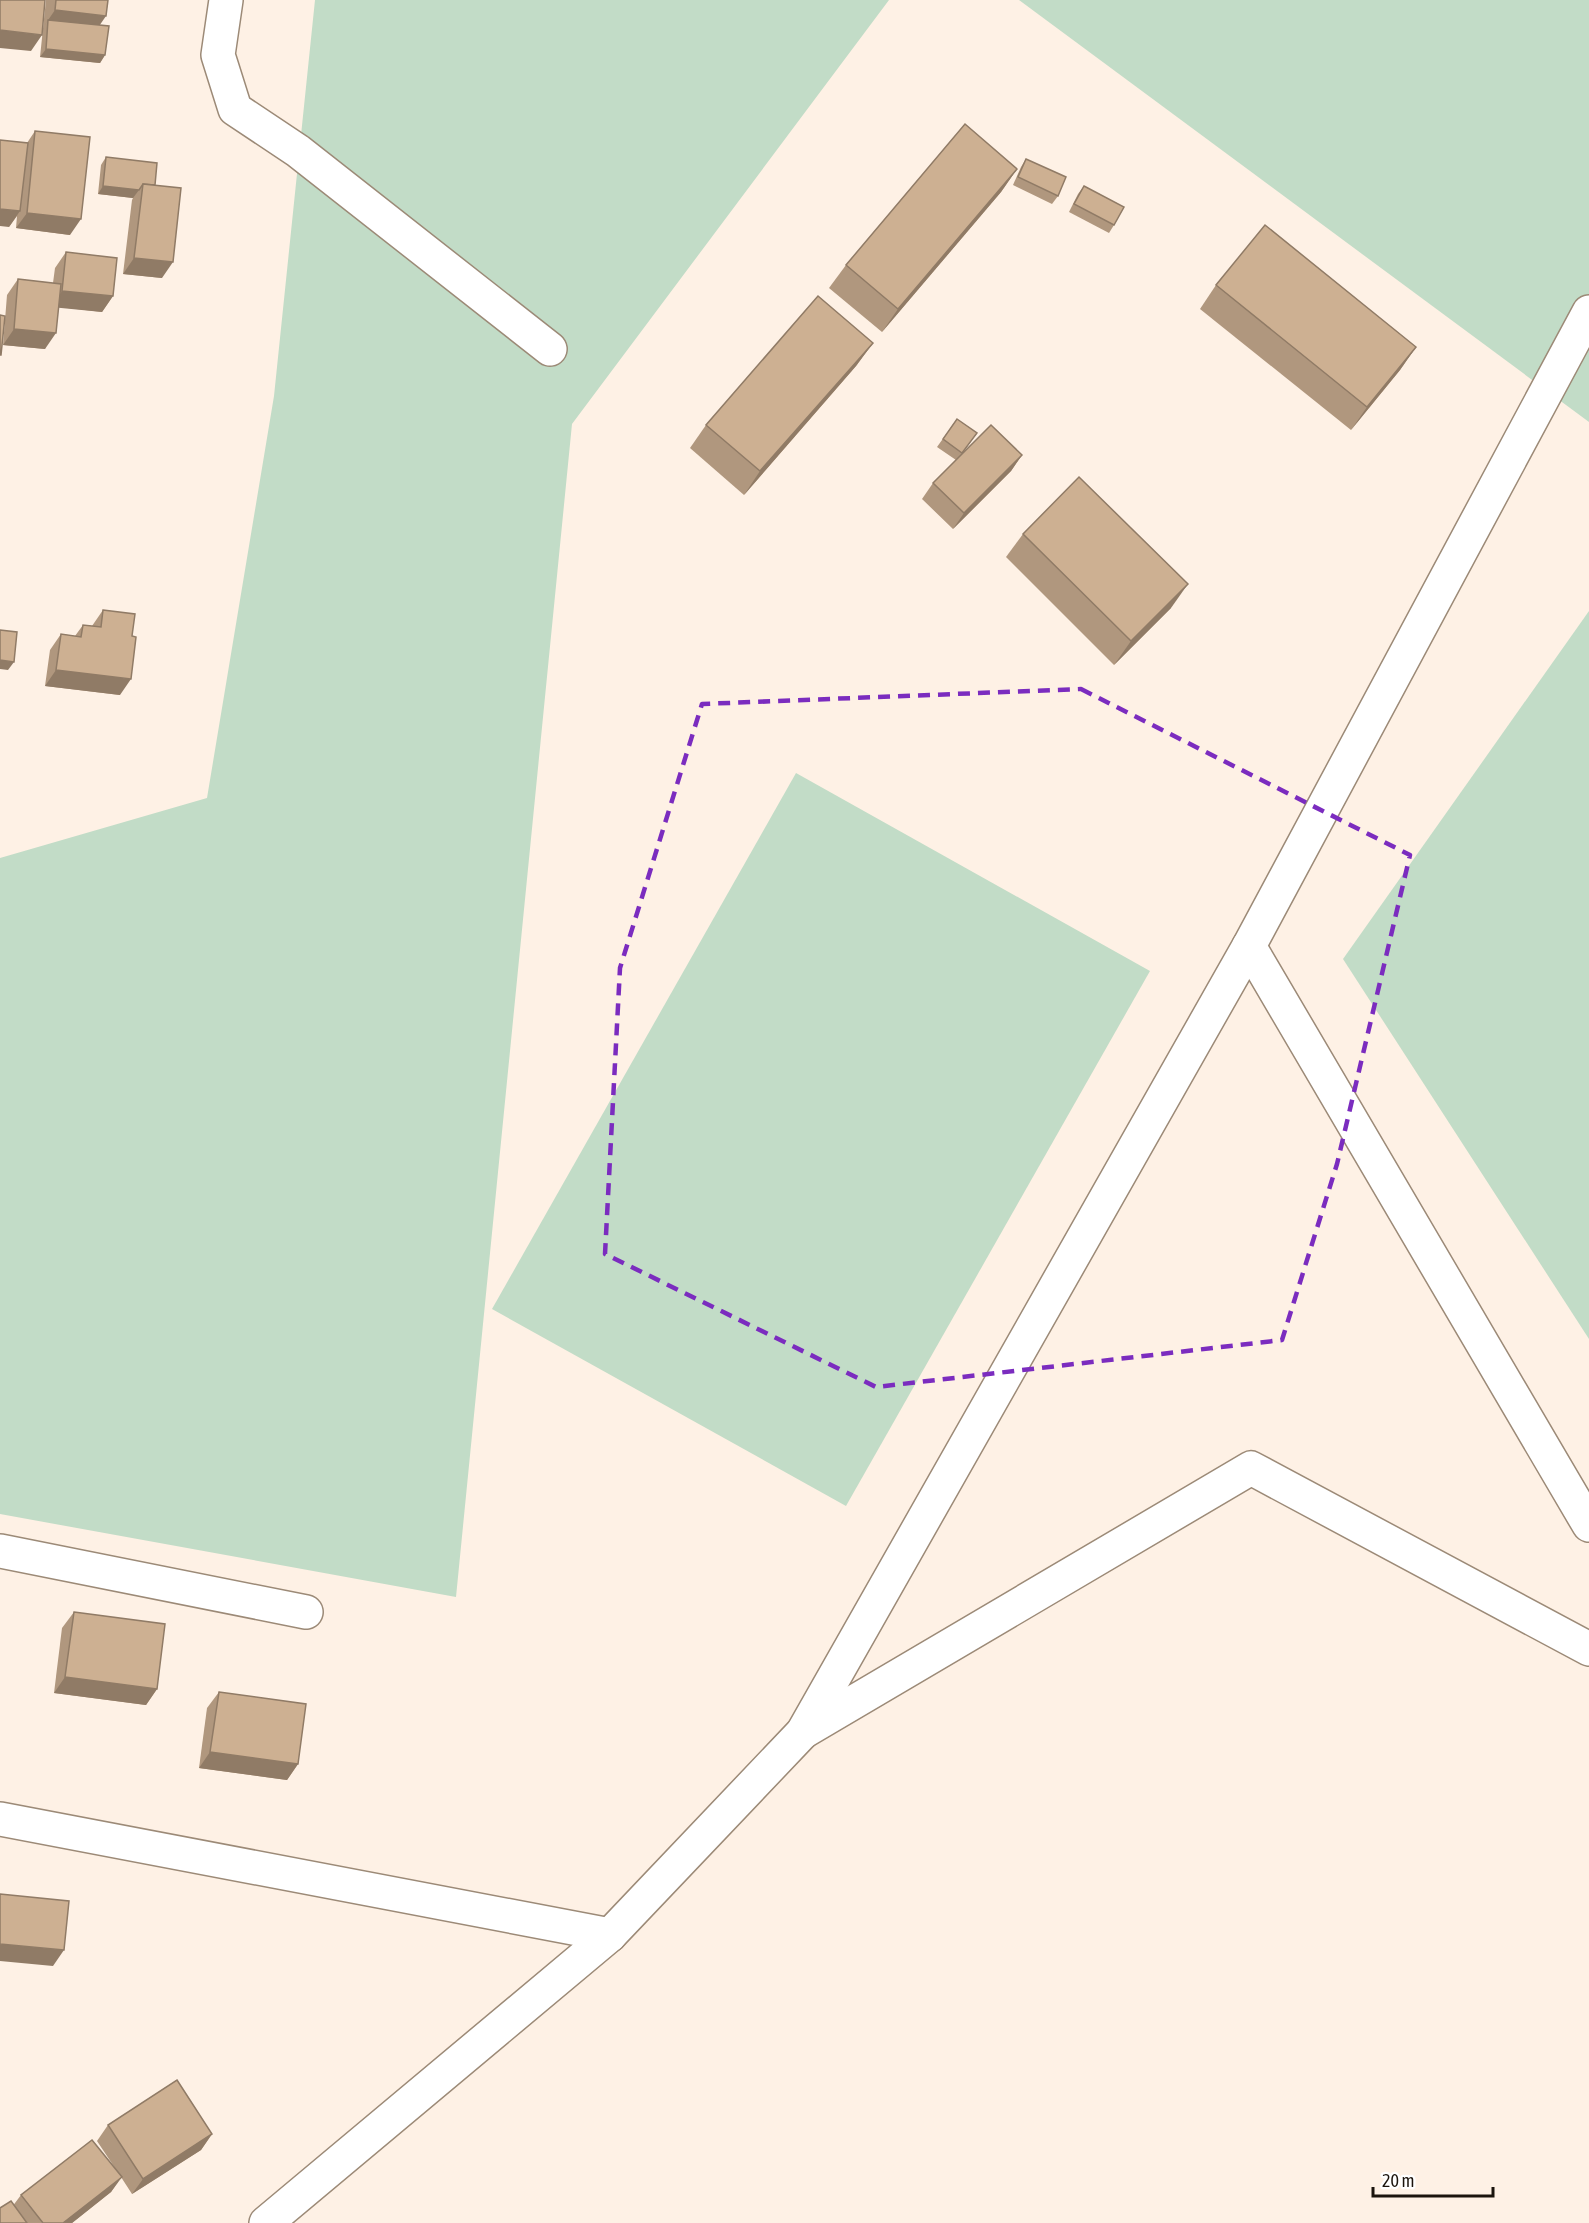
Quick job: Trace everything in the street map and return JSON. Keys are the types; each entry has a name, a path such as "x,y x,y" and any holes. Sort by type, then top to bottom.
{"street":[{"path":"226,0 218,55 235,108 298,151 550,349"},
{"path":"266,2223 610,1935 803,1732 1249,946 1589,312"},
{"path":"1249,946 1589,1525"},
{"path":"803,1732 1251,1468 1589,1649"},
{"path":"0,1551 306,1611"},
{"path":"0,1819 610,1935"}],"highlighted area":[{"path":"1081,689 1410,855 1337,1164 1282,1340 876,1387 605,1254 620,968 702,704"}],"green space":[{"path":"315,0 889,0 572,424 456,1597 0,1514 0,858 207,798 274,396"},
{"path":"1019,0 1589,0 1589,422"},
{"path":"1589,611 1589,1339 1343,959"},
{"path":"796,773 1150,971 846,1506 492,1309"}],"building":[{"path":"0,0 45,0 42,35 0,30"},
{"path":"56,0 108,0 106,16 55,10"},
{"path":"48,20 109,26 105,55 46,49"},
{"path":"965,124 1017,169 898,309 846,265"},
{"path":"35,131 90,137 81,219 27,213"},
{"path":"0,140 28,143 20,211 0,209"},
{"path":"106,157 157,163 155,185 143,184 139,190 103,186"},
{"path":"1026,159 1066,177 1058,196 1018,177"},
{"path":"143,184 181,188 173,262 134,258"},
{"path":"1084,186 1124,207 1114,225 1074,204"},
{"path":"1265,225 1416,347 1367,407 1216,285"},
{"path":"66,252 117,258 113,296 62,291"},
{"path":"18,279 61,284 56,333 14,329"},
{"path":"818,296 873,343 760,471 706,425"},
{"path":"0,315 5,316 1,355 0,355"},
{"path":"957,419 977,433 962,453 943,439"},
{"path":"991,425 1022,455 964,513 933,483"},
{"path":"1079,477 1188,584 1131,641 1023,534"},
{"path":"103,610 135,614 132,636 136,637 131,679 56,670 61,634 81,637 83,625 101,627"},
{"path":"0,630 17,632 14,662 0,660"},
{"path":"74,1612 165,1624 157,1689 65,1677"},
{"path":"219,1692 306,1704 298,1764 210,1752"},
{"path":"0,1894 69,1901 64,1950 0,1944"},
{"path":"177,2080 212,2134 143,2179 108,2125"},
{"path":"92,2140 122,2177 63,2223 43,2223 21,2195"},
{"path":"11,2201 27,2223 0,2223 0,2208"}]}
